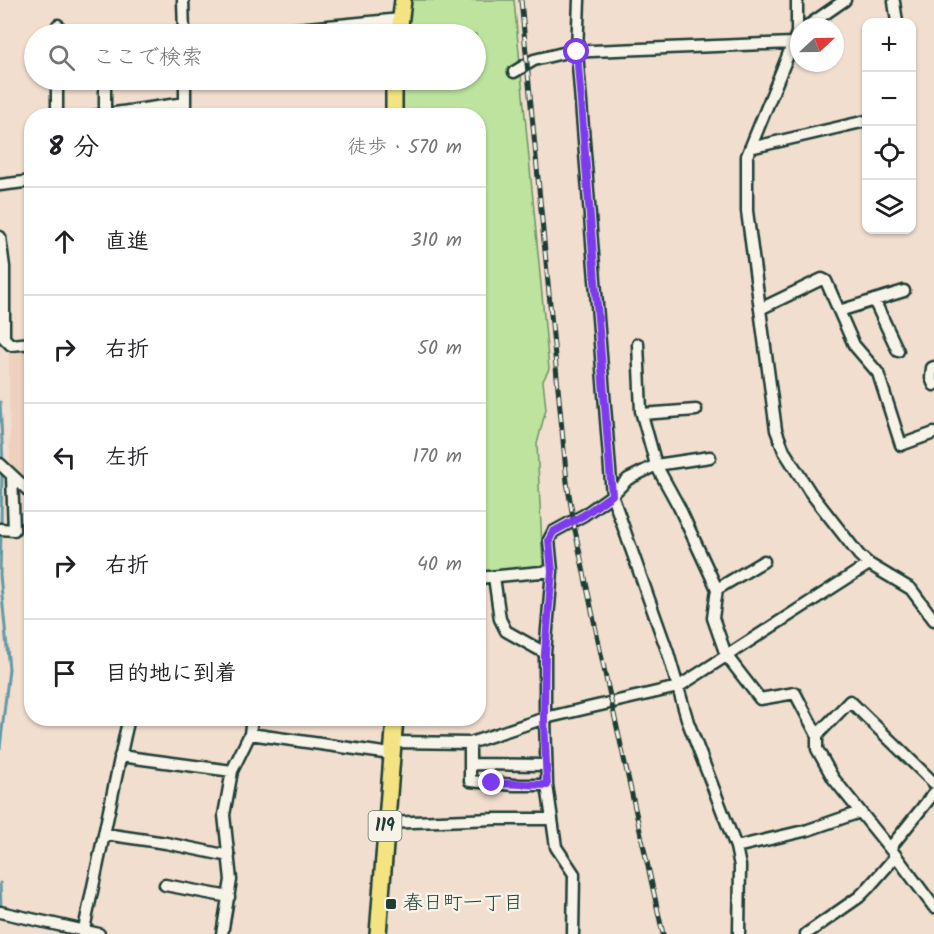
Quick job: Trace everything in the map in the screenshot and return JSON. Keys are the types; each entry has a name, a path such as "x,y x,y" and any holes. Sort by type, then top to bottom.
{"highway":[{"path":"400,24 403,0"},
{"path":"394,90 394,108"},
{"name":"119","path":"378,934 393,726"}],"street":[{"path":"183,0 184,24"},
{"path":"579,0 577,52 612,495 664,642 688,722 736,847 741,866 739,934"},
{"path":"797,0 799,18"},
{"path":"819,18 845,0"},
{"path":"894,2 896,18"},
{"path":"514,72 534,60 567,52 790,44"},
{"path":"790,49 747,156 747,211 776,430 784,451 810,492 859,555 869,564 911,589 934,620"},
{"path":"57,90 57,108"},
{"path":"101,108 105,90"},
{"path":"185,90 185,108"},
{"path":"150,108 185,103"},
{"path":"750,148 862,122"},
{"path":"0,185 24,182"},
{"path":"0,237 4,267 4,338 10,345 24,344"},
{"path":"759,309 822,279 826,281 854,345 878,373 901,445 934,433"},
{"path":"839,311 904,291"},
{"path":"874,300 898,351"},
{"path":"638,344 642,414 656,465 679,507 717,589 713,618 726,656 760,699 795,693 817,735 817,749 833,778 934,907"},
{"path":"934,367 931,378 934,385"},
{"path":"642,414 696,410"},
{"path":"573,934 574,874 556,847 547,785 544,718 545,653 552,571 549,540 553,532 584,515 612,495 628,479 656,465 710,457"},
{"path":"0,465 24,487"},
{"path":"4,530 14,530 12,476"},
{"path":"717,589 764,561"},
{"path":"250,734 392,748 470,743 544,718 678,687 869,564"},
{"path":"486,578 552,571"},
{"path":"494,577 500,619 506,631 545,653"},
{"path":"923,604 934,597"},
{"path":"817,735 850,701 934,783"},
{"path":"84,932 127,726"},
{"path":"222,934 231,880 224,815 232,771 250,734 251,726"},
{"path":"470,743 470,781 547,785"},
{"path":"120,756 232,771"},
{"path":"470,764 546,765"},
{"path":"807,934 868,888 934,793"},
{"path":"736,847 808,830 860,812"},
{"path":"386,823 552,819"},
{"path":"105,834 229,856"},
{"path":"165,885 228,897"},
{"path":"0,912 99,934"}],"shaded area":[{"path":"24,350 24,480 10,464 9,352"}],"green space":[{"path":"410,0 514,0 549,369 543,381 546,409 537,444 543,566 486,575 486,108 399,108 400,90 486,90 486,24 407,24"}],"waterway":[{"path":"0,402 3,463"},
{"path":"1,526 2,469"},
{"path":"0,748 9,669 0,575 1,532"},
{"path":"0,883 1,906"}],"railway":[{"path":"521,0 567,482 606,678 663,934"}],"place":[{"name":"春日町一丁目","path":"391,904"}],"route":[{"path":"492,783 547,785 544,718 545,653 552,571 549,540 553,532 584,515 612,495 577,52"}]}
